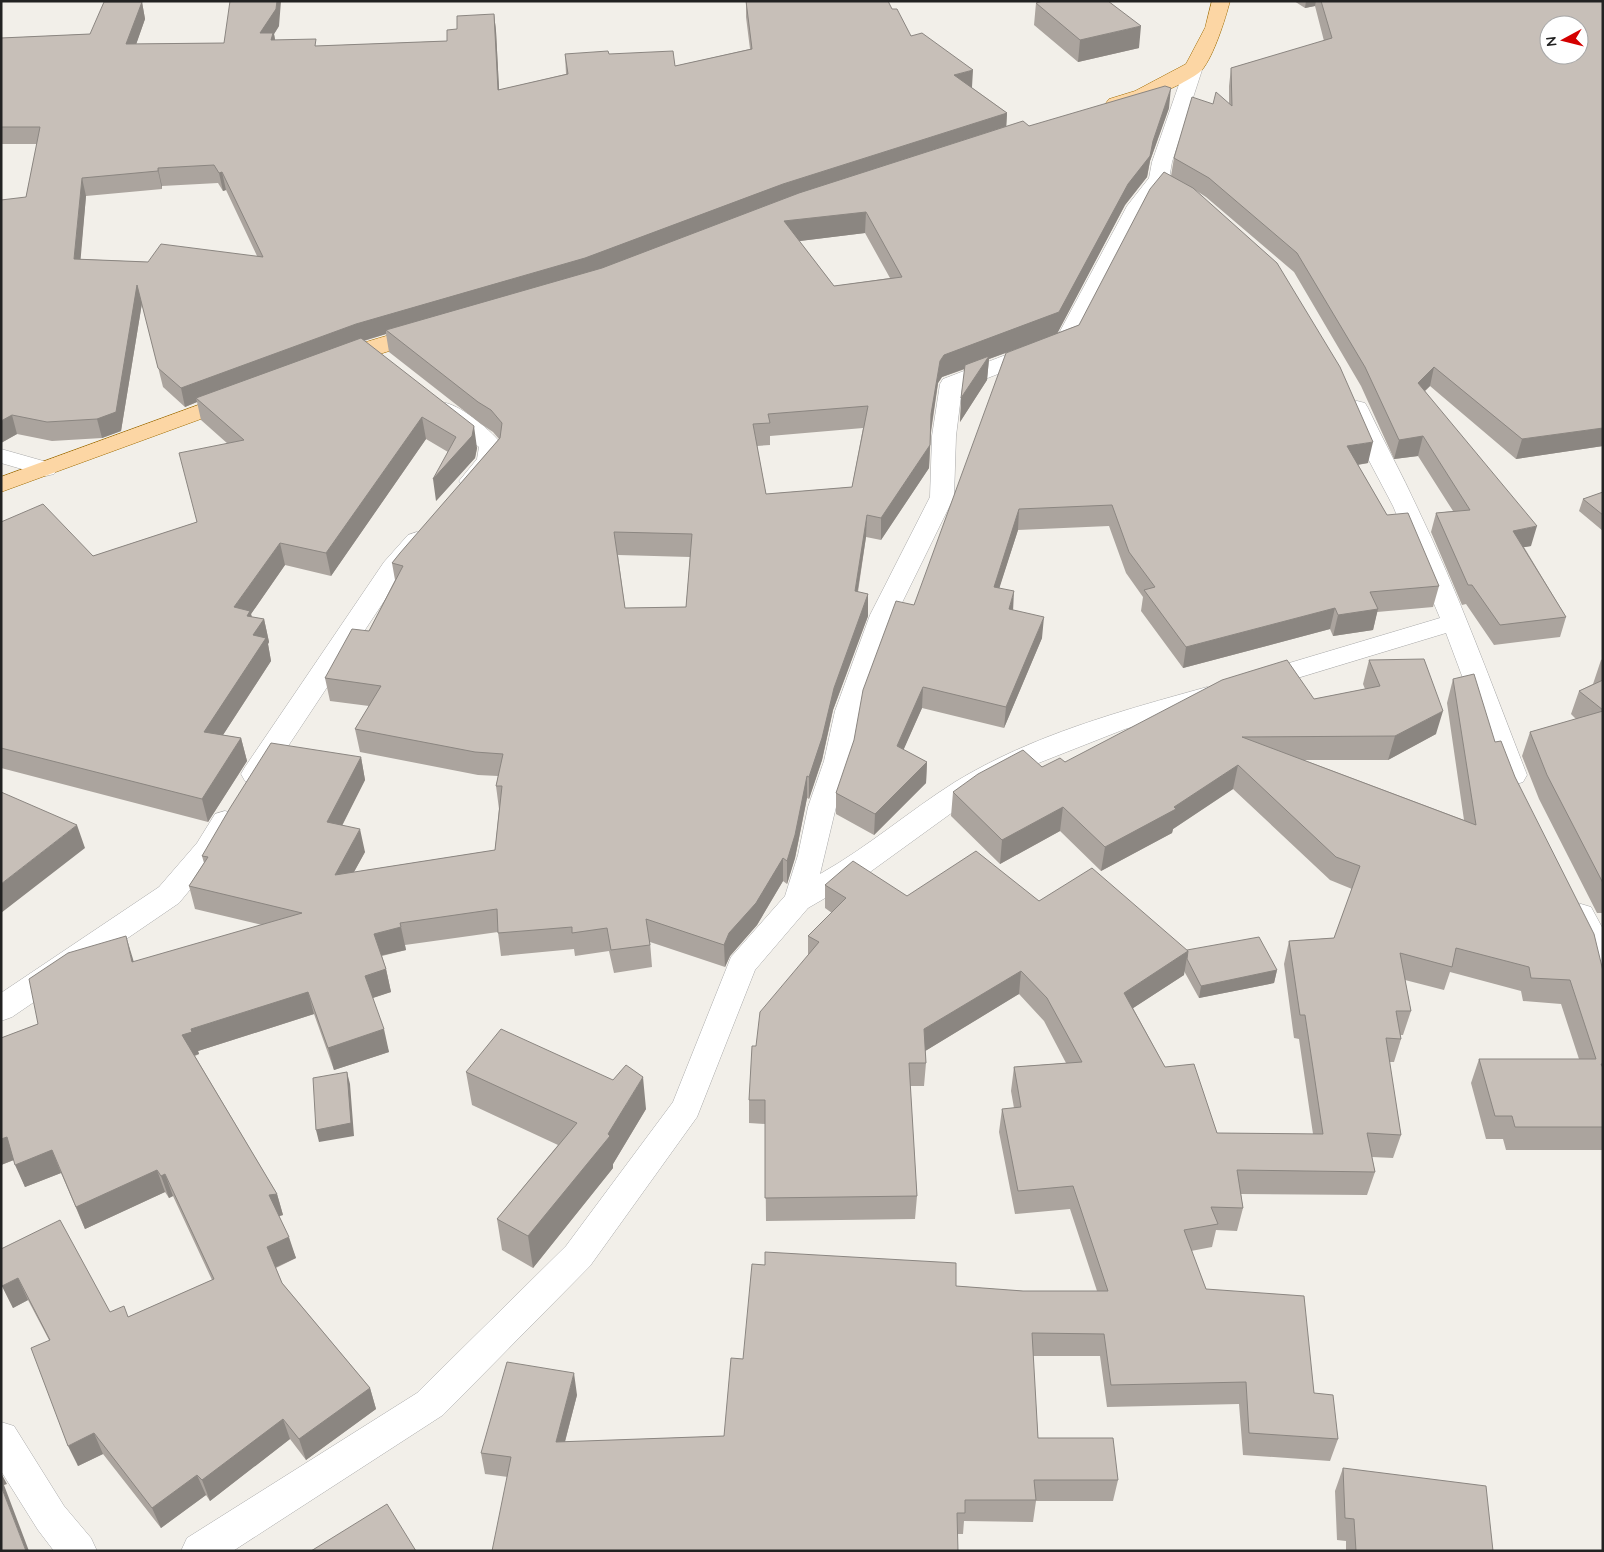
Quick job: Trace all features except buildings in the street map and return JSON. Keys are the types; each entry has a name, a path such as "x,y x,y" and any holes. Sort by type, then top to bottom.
{"main road":[{"path":"1096,110 1142,95 1194,67 1214,28 1220,1"},
{"path":"322,366 368,349 444,327"},
{"path":"1,485 248,394"}],"street":[{"path":"798,900 812,855 822,808 838,761 848,711 854,694 883,615 942,496 946,417 951,384 996,368 1037,348 1067,339 1137,206 1167,184 1162,162 1194,67"},
{"path":"368,349 391,367"},
{"path":"1348,388 1377,453 1405,506 1455,622 1519,792"},
{"path":"430,397 484,438 491,446 489,460 457,496"},
{"path":"1,456 46,469"},
{"path":"1,1009 169,895 207,850 272,747 393,568 431,524"},
{"path":"200,1551 430,1404 578,1256 686,1108 742,965 798,900 860,865 965,788 1020,759 1116,722 1455,622"},
{"path":"1570,894 1603,960"},
{"path":"1,1438 51,1518 78,1551"}]}
